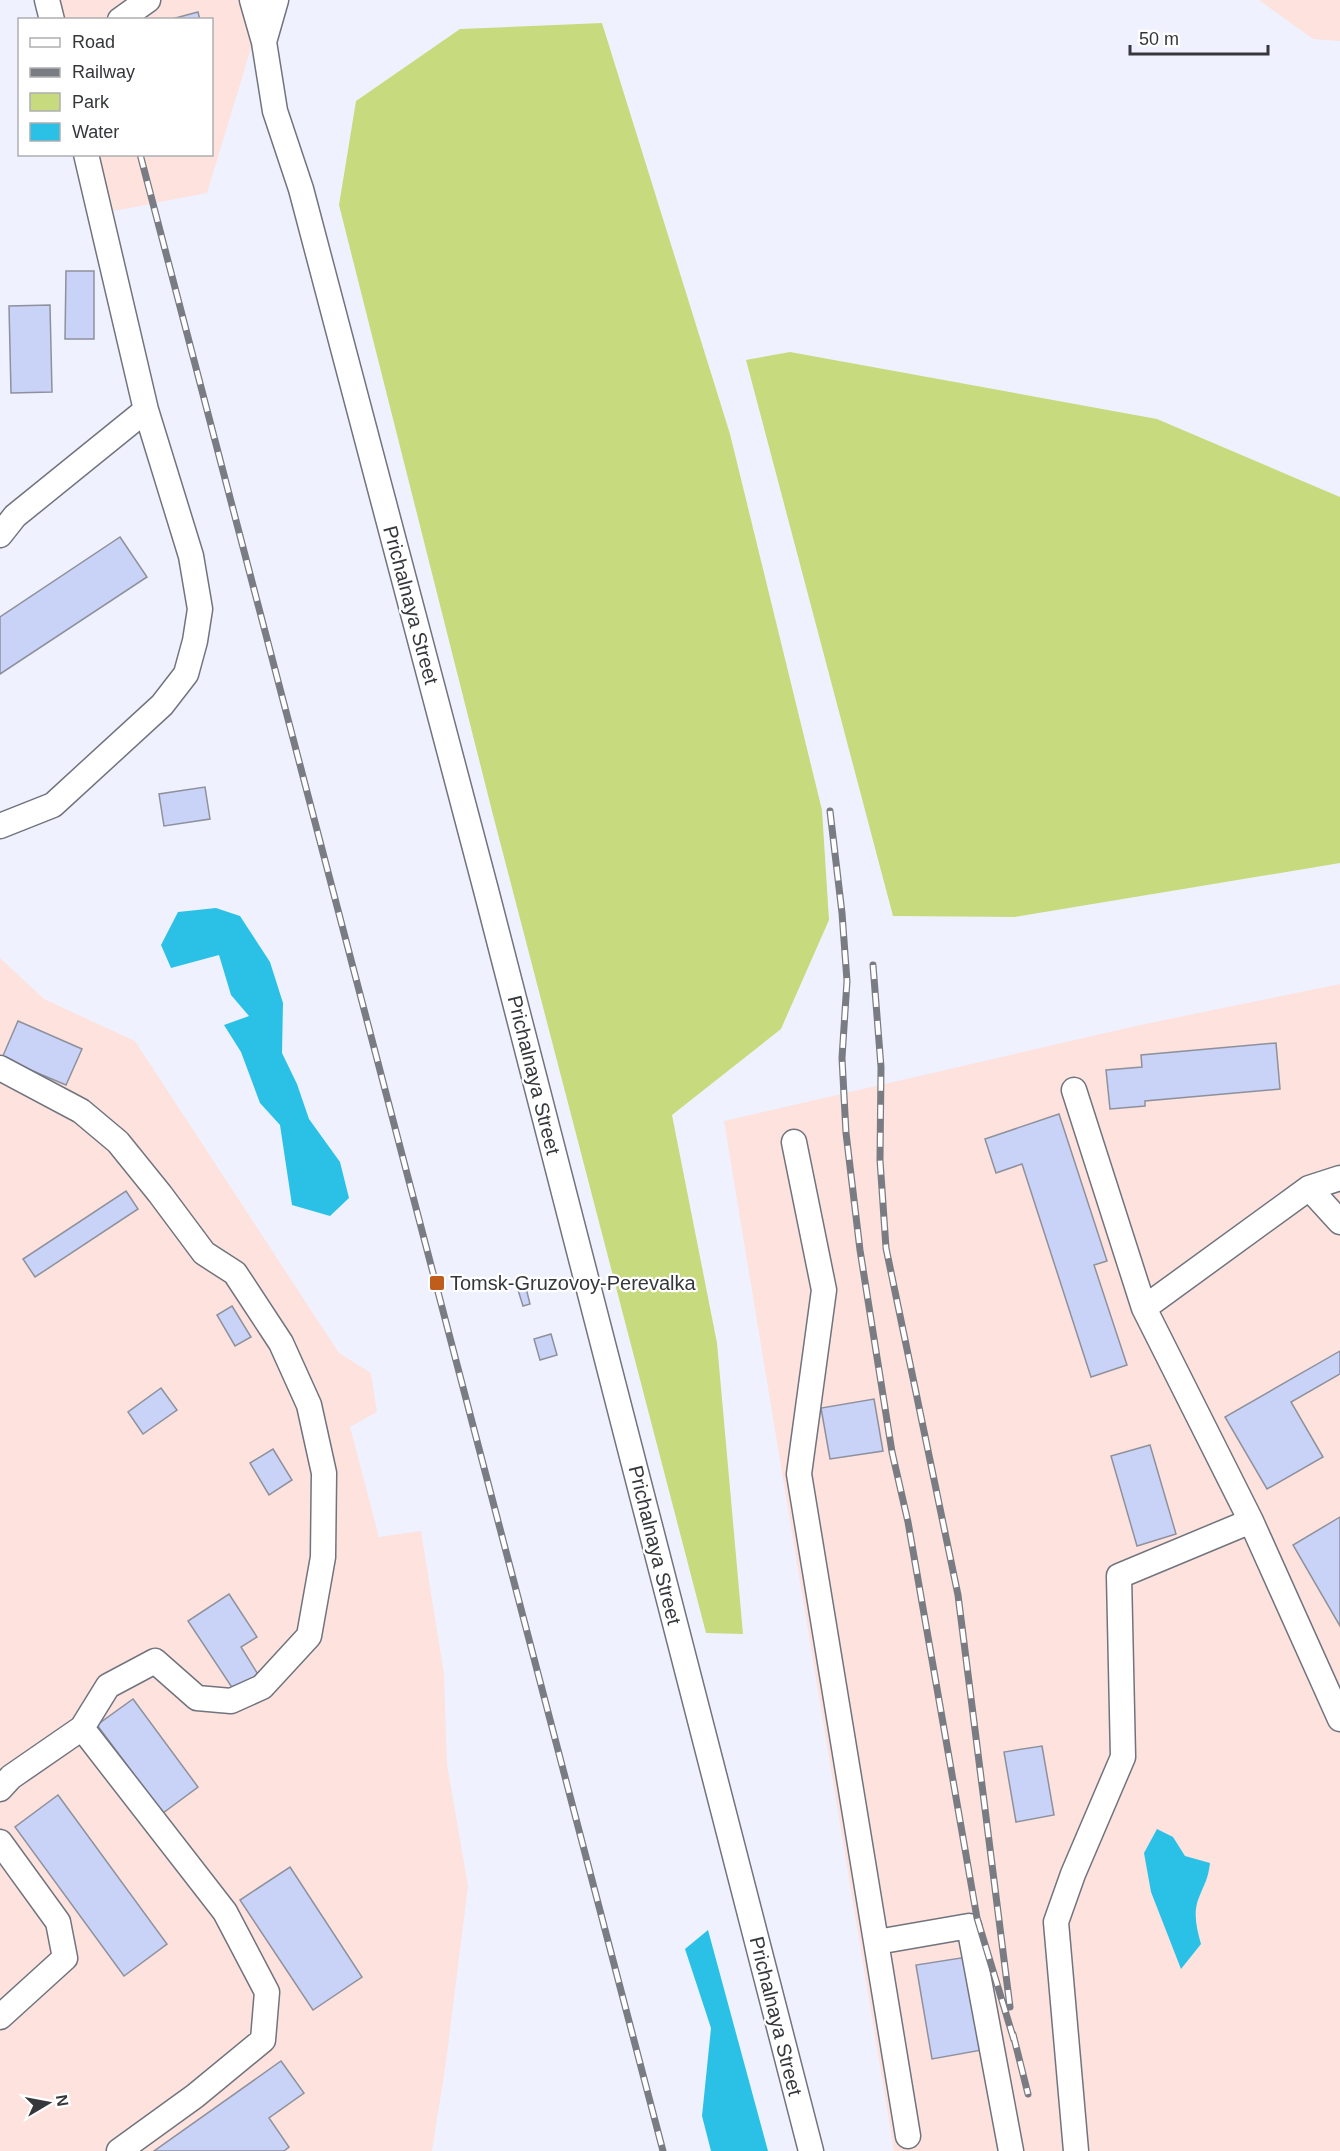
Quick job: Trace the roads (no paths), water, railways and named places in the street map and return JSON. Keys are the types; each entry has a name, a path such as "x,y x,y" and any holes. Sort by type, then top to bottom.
{"street":[{"path":"47,0 52,18"},
{"path":"123,18 148,0"},
{"path":"252,0 264,42"},
{"name":"Prichalnaya Street","path":"276,0 264,42 275,111 304,201 483,879 811,2151"},
{"path":"0,826 53,805 162,705 186,674 195,641 200,609 191,556 146,410 86,156"},
{"path":"0,535 15,516 146,410"},
{"path":"0,1068 81,1111 118,1142 204,1253 236,1273 281,1343 309,1405 324,1473 322,1557 309,1636 262,1687 231,1701 197,1698 155,1661 108,1686 82,1728 11,1777 0,1789"},
{"path":"1074,1090 1144,1308 1251,1521 1340,1719"},
{"path":"794,1142 824,1290 799,1474 908,2136"},
{"path":"1144,1308 1309,1188 1340,1178"},
{"path":"1309,1188 1340,1222"},
{"path":"1076,2151 1056,1922 1073,1874 1123,1757 1119,1576 1251,1521"},
{"path":"82,1728 225,1912 267,1992 263,2040 195,2096 119,2151"},
{"path":"0,1842 58,1922 65,1958 0,2017"},
{"path":"877,1942 969,1926 1011,2151"}],"water":[{"path":"216,908 240,916 270,962 283,1003 282,1053 297,1084 309,1119 340,1162 349,1198 330,1216 292,1205 280,1125 260,1103 241,1052 224,1025 249,1016 231,995 219,955 171,968 161,945 178,912"},
{"path":"1157,1829 1173,1837 1185,1856 1210,1863 1196,1911 1201,1944 1181,1969 1151,1892 1144,1853"},
{"path":"708,1930 768,2151 711,2151 702,2116 711,2028 685,1949"}],"railway":[{"path":"141,156 663,2151"},
{"path":"830,811 847,981 842,1058 846,1133 860,1250 892,1452 908,1522 977,1918 1014,2040"},
{"path":"873,965 881,1067 880,1160 886,1248 958,1595 1010,2007"},
{"path":"1013,2034 1028,2094"}],"place":[{"name":"Tomsk-Gruzovoy-Perevalka","path":"437,1283"}]}
